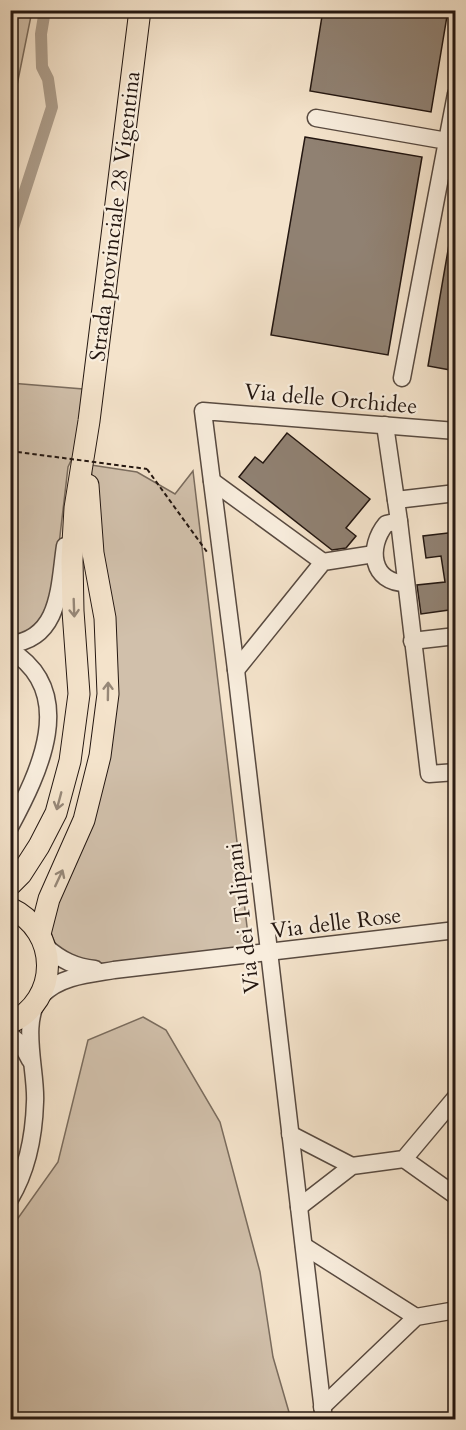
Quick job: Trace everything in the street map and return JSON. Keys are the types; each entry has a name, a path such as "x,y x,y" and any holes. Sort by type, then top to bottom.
{"main road":[{"name":"Strada provinciale 28 Vigentina","path":"89,421 140,10"},
{"path":"10,885 21,874 39,846 56,813 70,761 79,694 72,560 75,508 89,421"},
{"path":"10,1023 32,1008 48,978 49,963 43,940 49,899 84,820 100,756 108,694 105,618 93,553 88,493 89,421"},
{"path":"10,908 22,914 43,940"}],"street":[{"path":"402,378 451,141 456,94"},
{"path":"316,118 451,141"},
{"name":"Via delle Orchidee","path":"203,411 456,430"},
{"name":"Via dei Tulipani","path":"203,411 236,670 323,1413"},
{"path":"385,425 399,521 429,774 456,772"},
{"path":"212,481 323,562"},
{"path":"396,500 456,493"},
{"path":"10,644 27,640 37,634 46,627 52,615 57,601 66,538 75,508"},
{"path":"399,521 386,524 378,534 374,554 384,576 393,583 406,583"},
{"path":"236,670 323,562 374,554"},
{"path":"412,641 456,636"},
{"path":"10,650 27,662 38,676 48,699 50,713 49,729 34,777 10,827"},
{"path":"10,662 29,674 38,687 42,701 42,720 10,810"},
{"name":"Via delle Rose","path":"40,996 82,975 456,930"},
{"name":"Via delle Rose","path":"43,940 60,958 75,966 114,970"},
{"path":"10,1199 19,1185 29,1154 34,1125 34,1076 30,1019 40,996"},
{"path":"10,1035 25,1050 34,1076"},
{"path":"299,1207 352,1166 404,1159 456,1097"},
{"path":"290,1134 352,1166"},
{"path":"404,1159 456,1196"},
{"path":"303,1246 416,1317"},
{"path":"323,1413 416,1317 456,1310"}],"path":[{"path":"10,451 147,469 207,553 221,551"}],"shaded area":[{"path":"11,10 32,11 14,100 10,99"},
{"path":"10,383 83,389 76,450 68,467 54,587 49,609 28,632 10,636"},
{"path":"91,465 137,472 175,494 193,471 248,935 246,947 126,962 86,963 71,959 61,952 52,936 49,923 102,790 95,519"},
{"path":"143,1017 166,1030 220,1122 260,1272 273,1357 291,1419 11,1419 11,1228 58,1162 88,1040"}],"building":[{"path":"323,10 448,10 431,112 310,91"},
{"path":"305,137 422,157 388,355 271,335"},
{"path":"451,233 456,233 456,371 428,366"},
{"path":"287,433 370,499 346,528 356,536 346,548 332,550 239,477 255,457 263,463"},
{"path":"456,532 456,609 421,614 417,585 445,582 441,556 426,558 423,536"}],"waterway":[{"path":"10,237 52,107 48,79 42,67 41,34 45,10"}]}
